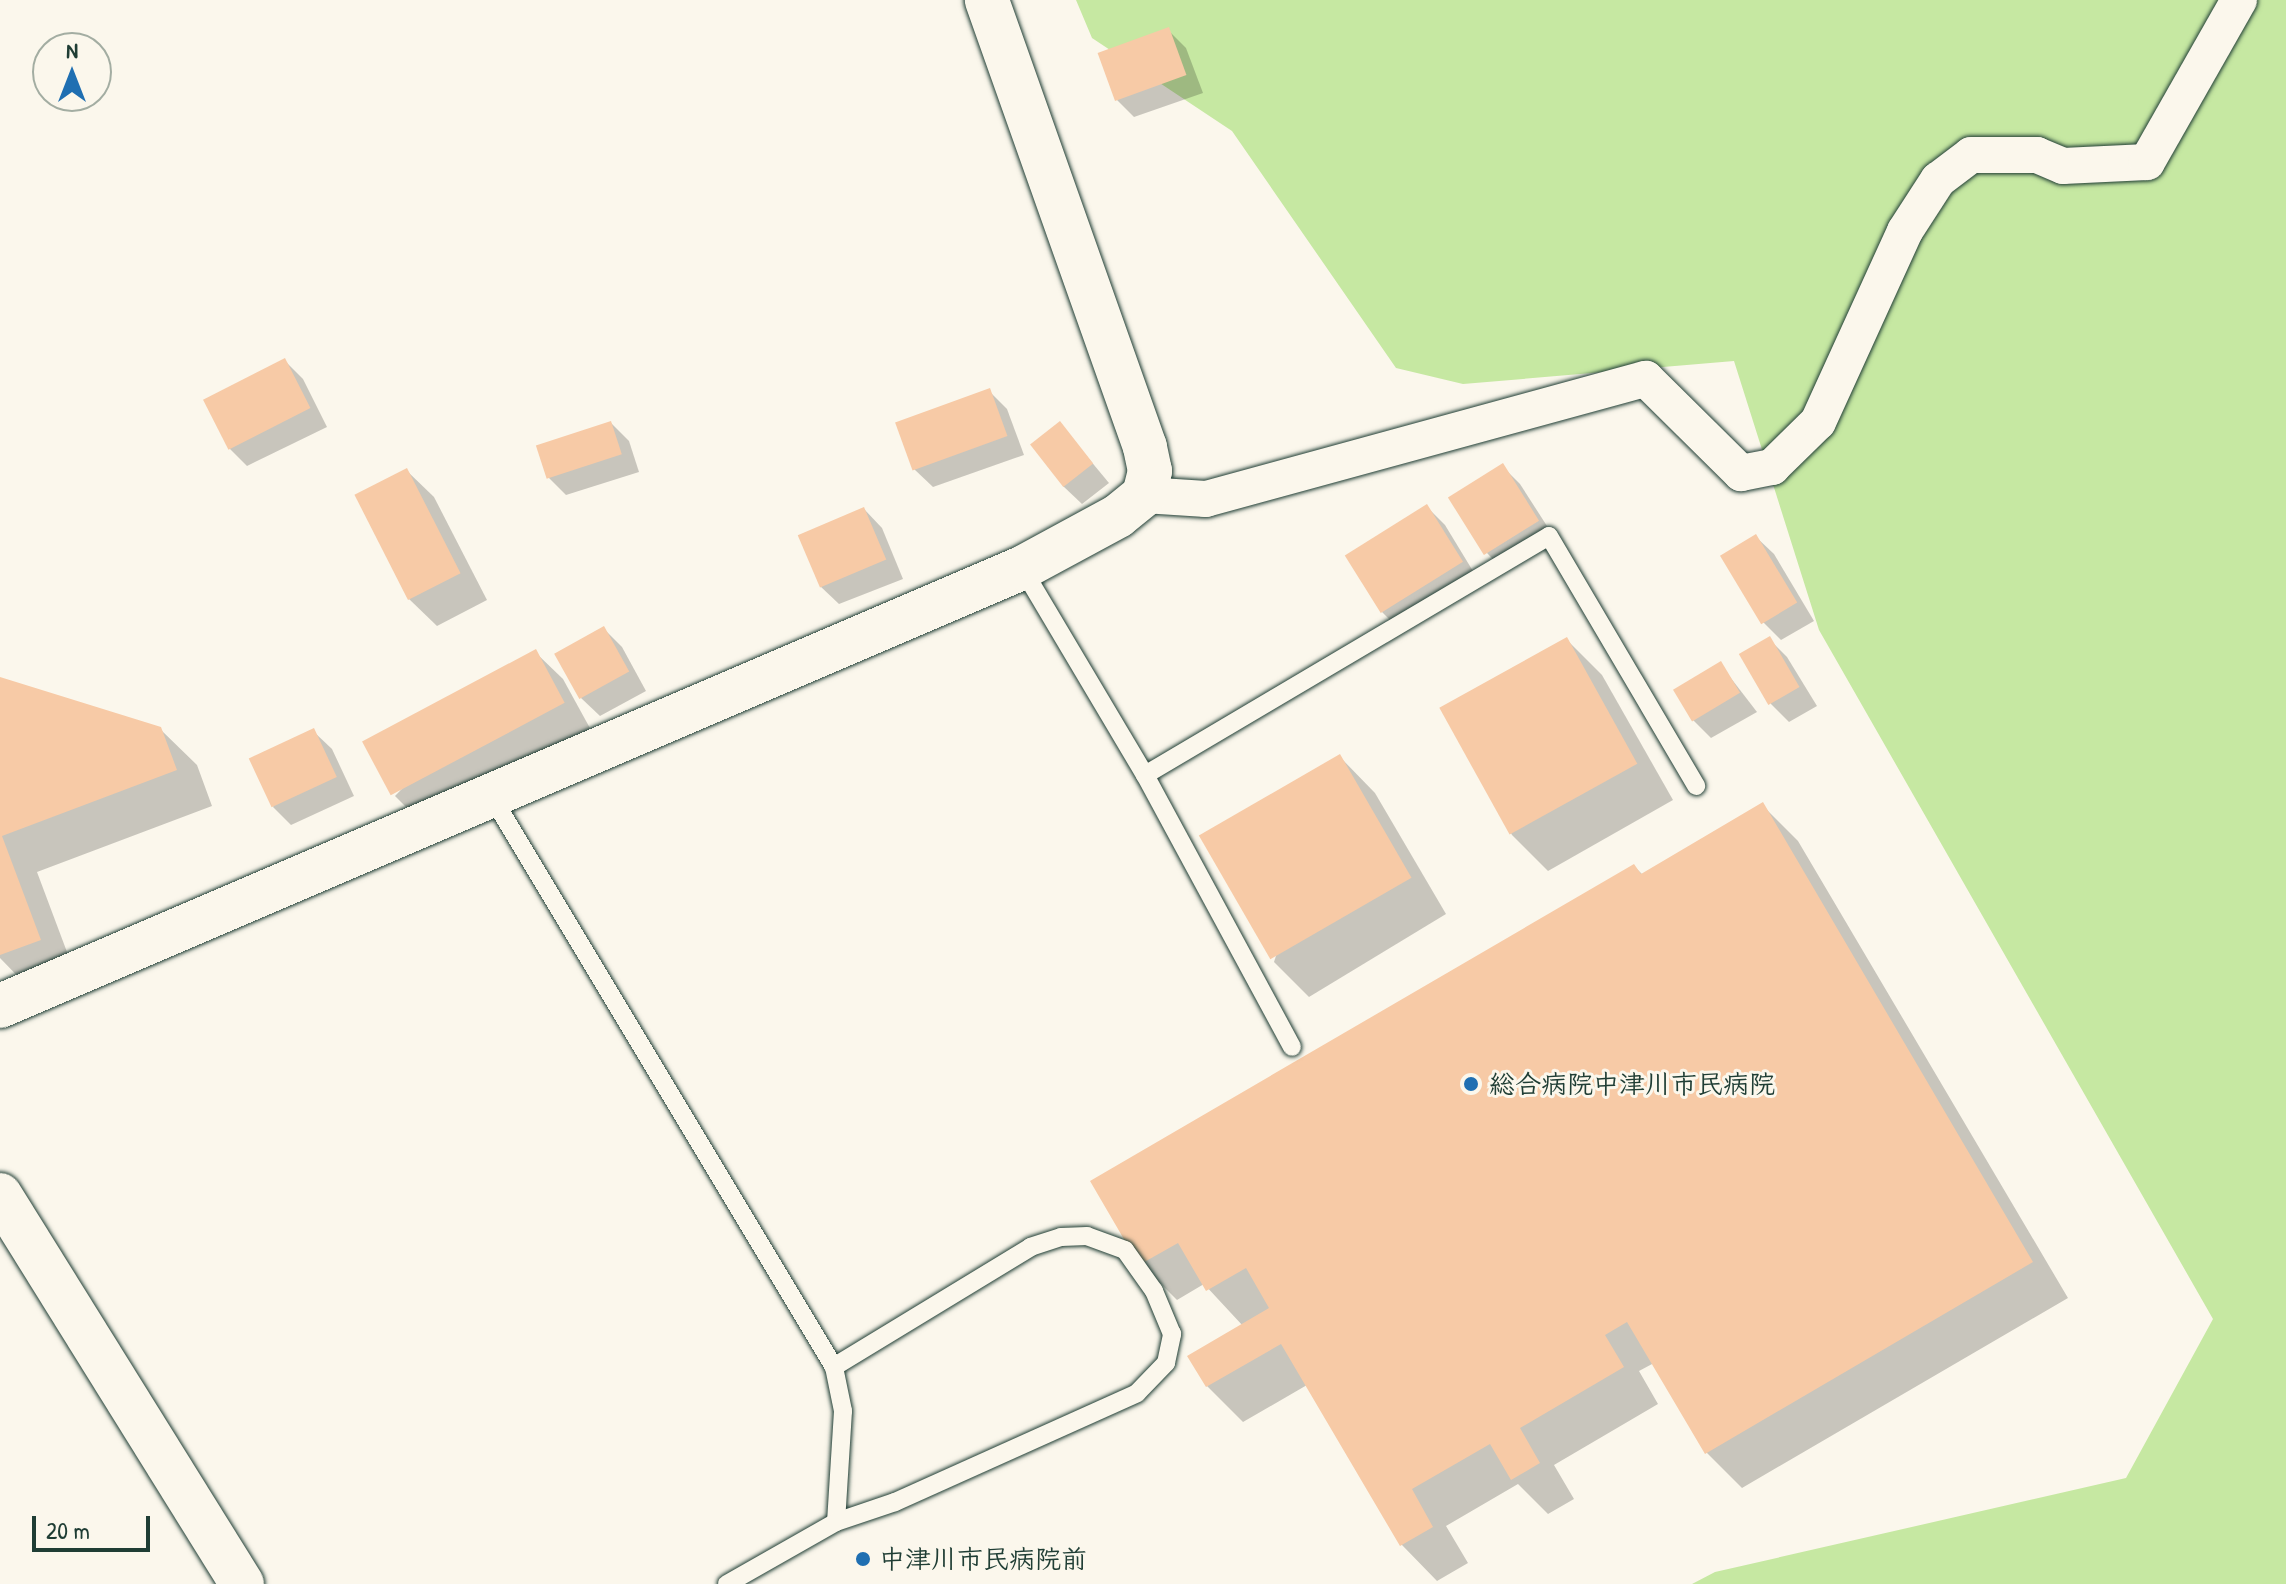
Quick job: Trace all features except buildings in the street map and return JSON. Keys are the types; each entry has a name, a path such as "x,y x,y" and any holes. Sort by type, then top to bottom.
{"street":[{"path":"0,1006 1022,568 1118,516 1144,495 1150,471 1145,447 987,0"},
{"path":"1144,495 1206,499 1646,379 1741,473 1772,467 1818,422 1905,231 1938,180 1971,155 2037,155 2063,166 2147,162 2239,0"},
{"path":"0,1195 242,1584"}],"lane":[{"path":"1145,775 1549,536 1696,786"},
{"path":"1022,568 1145,775 1292,1047"},
{"path":"492,797 834,1367 843,1411 836,1522"},
{"path":"727,1584 836,1522 895,1502 1137,1393 1166,1363 1172,1334 1154,1291 1125,1250 1087,1236 1061,1237 1009,1259 834,1367"}],"green space":[{"path":"1076,0 2286,0 2286,1584 1692,1584 1715,1572 2126,1478 2213,1319 1819,630 1734,361 1463,384 1396,368 1232,131 1092,38"}],"place":[{"name":"総合病院中津川市民病院","path":"1471,1084"},
{"name":"中津川市民病院前","path":"863,1559"}]}
